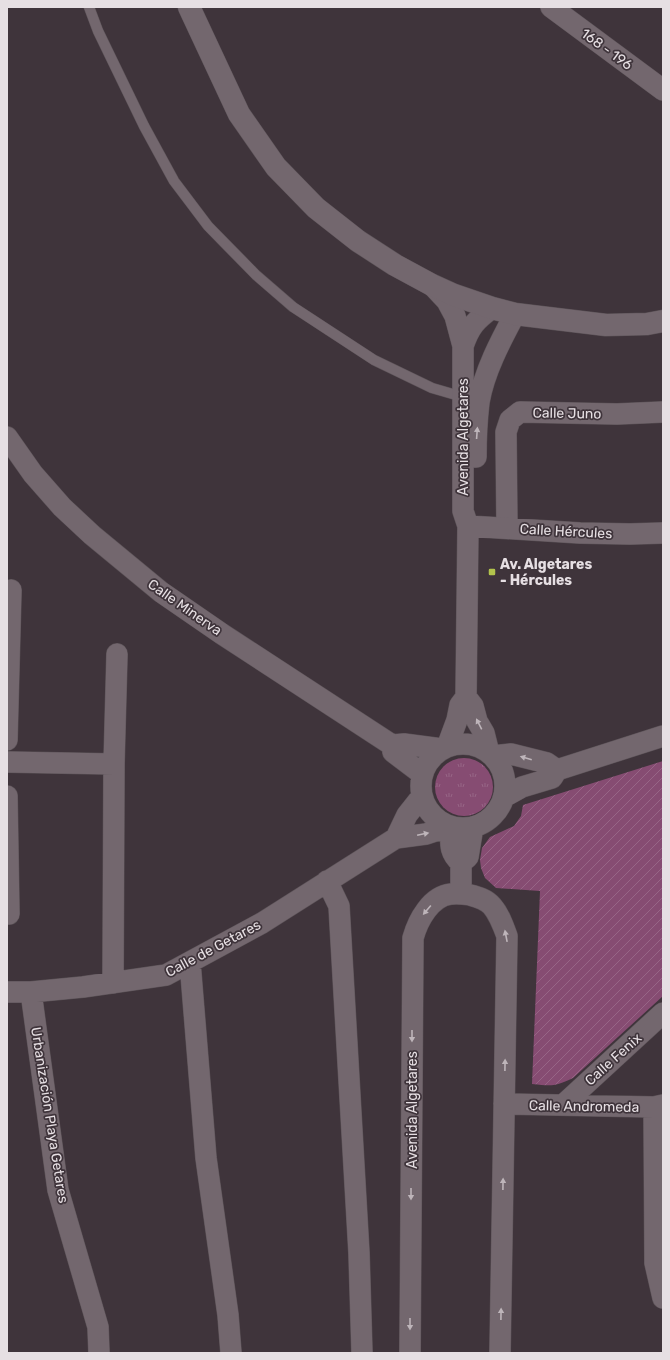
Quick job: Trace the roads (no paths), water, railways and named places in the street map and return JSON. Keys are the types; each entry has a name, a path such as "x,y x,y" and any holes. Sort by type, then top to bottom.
{"street":[{"path":"189,7 238,114 276,167 316,208 358,241 432,285 454,295 492,308 515,314 606,325 647,324 663,321"},
{"name":"168 - 196","path":"551,7 663,90"},
{"name":"Avenida Algetares","path":"432,285 447,301 452,311 463,346 463,511 468,526 466,697 460,705 457,720 445,748"},
{"name":"Avenida Algetares","path":"463,346 468,332 478,319 492,308"},
{"name":"Avenida Algetares","path":"468,526 476,509 476,453 479,402 486,378 500,342 515,314"},
{"name":"Calle Juno","path":"507,528 506,432 510,420 520,412 617,414 663,412"},
{"name":"Calle Minerva","path":"7,437 33,474 62,507 92,535 161,592 392,745 393,752 422,774"},
{"name":"Calle Hércules","path":"468,526 580,533 663,533"},
{"path":"7,740 11,590"},
{"path":"112,983 114,764 117,654"},
{"name":"Avenida Algetares","path":"466,697 473,706 477,721 484,733 491,755"},
{"path":"504,797 522,787 552,778 557,770 663,736"},
{"path":"392,745 404,744 445,748"},
{"path":"463,744 474,745 484,749 491,755 500,765 504,775 505,786 504,797 499,808 492,816 484,823 473,827 462,828 450,826 441,822 432,815 422,796 420,785 426,764 433,755 445,748 463,744"},
{"path":"491,755 511,754 547,764 557,770"},
{"path":"7,762 114,764"},
{"path":"7,796 9,914"},
{"path":"396,838 407,815 422,796"},
{"path":"450,826 451,847 454,857 461,863"},
{"name":"Calle de Getares","path":"7,992 32,992 166,975 262,923 396,838 426,834 450,826"},
{"path":"460,894 461,863 468,857 473,827"},
{"path":"327,882 339,906 359,1253 362,1353"},
{"name":"Avenida Algetares","path":"410,1353 413,938 416,926 426,910 437,899 450,894 480,897 491,904 499,917 507,936 500,1353"},
{"path":"190,962 206,1158 228,1315 231,1353"},
{"name":"Urbanización Playa Getares","path":"32,992 58,1190 98,1327 99,1353"},
{"name":"Calle Fenix","path":"563,1105 663,1013"},
{"name":"Calle Andromeda","path":"504,1104 659,1106"},
{"path":"659,1106 656,1263 663,1298"}],"lane":[{"path":"89,7 98,32 144,126 174,181 208,226 256,275 293,307 374,360 432,388 463,397"}],"place":[{"name":"Av. Algetares - Hércules","path":"492,572"}]}
